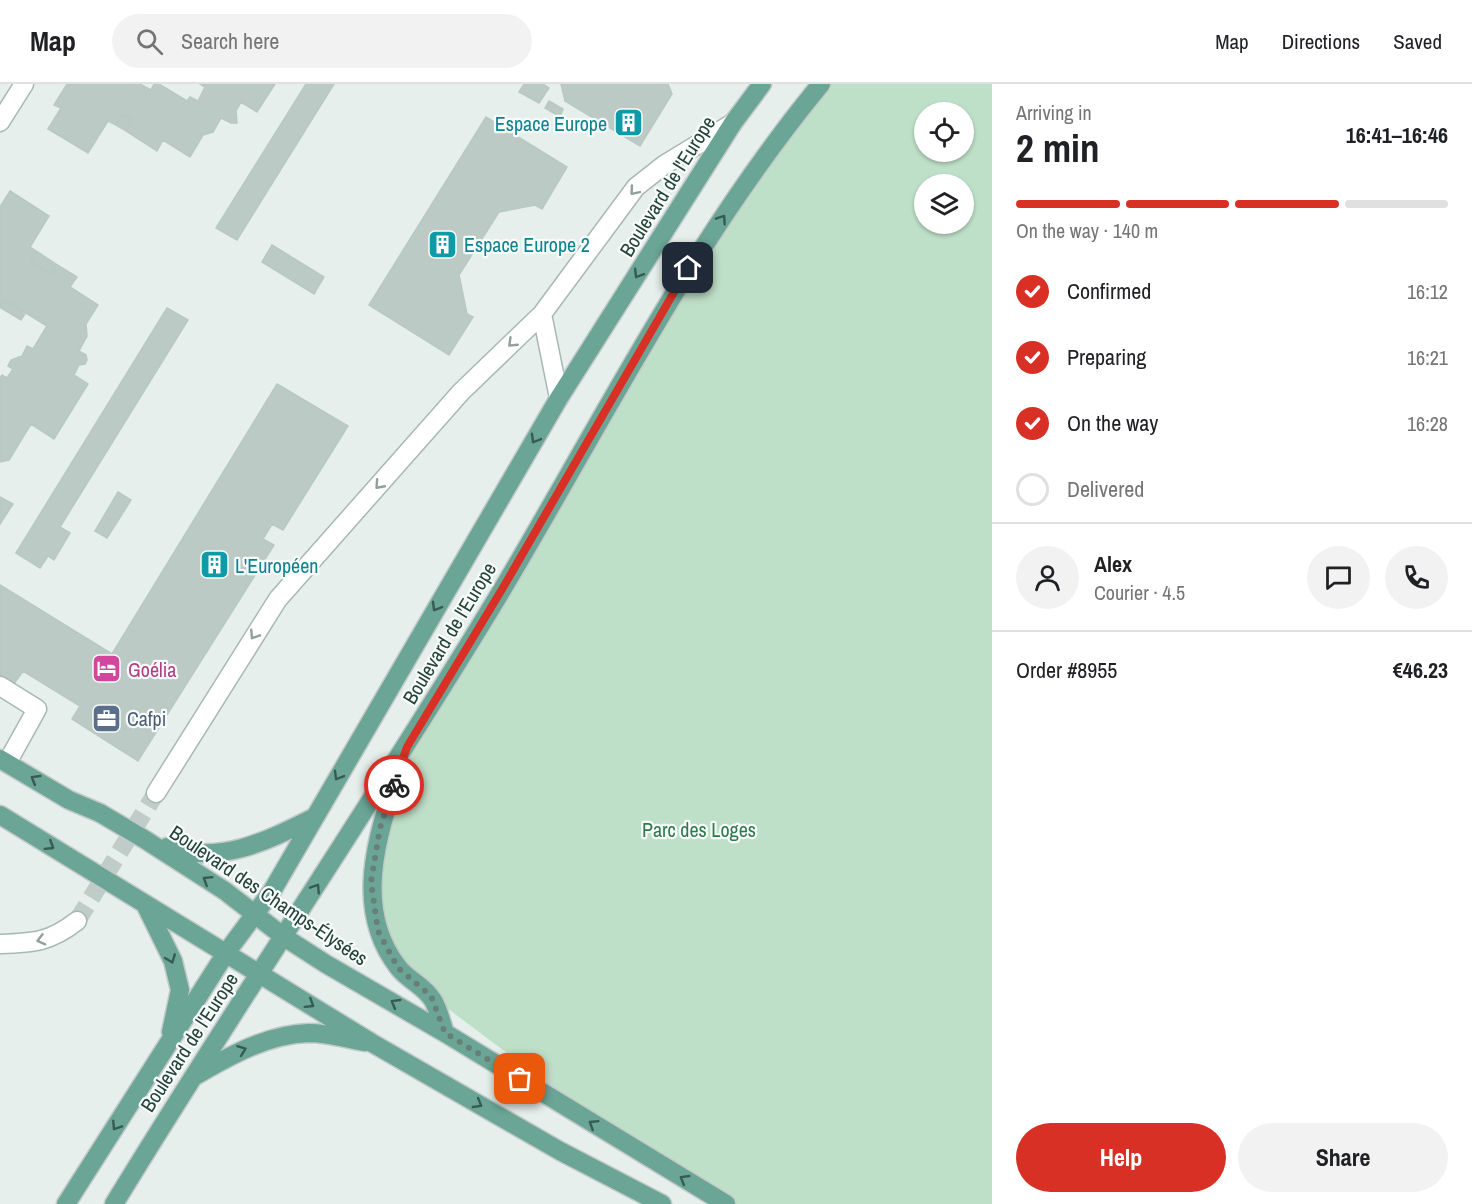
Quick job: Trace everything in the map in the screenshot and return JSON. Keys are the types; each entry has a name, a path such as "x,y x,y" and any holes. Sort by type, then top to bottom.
{"main road":[{"name":"Boulevard de l'Europe","path":"66,1204 226,952 272,891 559,398 733,123 762,84"},
{"name":"Boulevard de l'Europe","path":"114,1204 191,1079 407,747 504,586 688,268 784,129 821,84"},
{"path":"407,747 380,828 371,882 378,931 398,968 431,996 445,1033"},
{"name":"Boulevard des Champs-Élysées","path":"4,761 69,800 100,813 144,839 225,891 284,937 726,1204"},
{"path":"0,815 372,1042 560,1151 662,1204"},
{"path":"144,839 180,852 198,854 238,851 264,843 313,818"},
{"path":"146,906 173,961 180,990 169,1042"},
{"path":"191,1079 230,1055 262,1042 308,1033 372,1042"}],"street":[{"path":"0,122 24,84"},
{"path":"156,793 278,599 461,392 542,314 636,187 664,165 733,123"},
{"path":"542,314 559,398"},
{"path":"0,686 37,709 4,761"},
{"path":"0,944 39,942 60,934 77,921"}],"green space":[{"name":"Parc des Loges","path":"821,84 992,84 992,1204 726,1204 643,1155 431,996 378,931 380,828 407,747 605,408"}],"building":[{"path":"67,84 140,84 151,90 154,84 159,84 187,101 190,97 198,101 205,87 200,84 275,84 257,112 241,102 236,111 237,123 221,118 213,132 203,135 190,157 163,140 157,151 126,131 132,119 123,114 116,125 108,121 88,153 48,129 61,108 54,105"},
{"path":"306,84 334,84 237,240 216,228"},
{"path":"524,84 543,84 549,88 539,103 519,92"},
{"name":"Espace Europe","path":"561,84 668,84 672,94 640,146 565,101"},
{"path":"549,101 563,109 560,117 545,108"},
{"path":"123,114 132,119 126,131 116,125"},
{"name":"Espace Europe 2","path":"486,117 567,167 542,209 535,205 499,212 459,275 467,314 473,317 449,355 369,305"},
{"path":"10,191 49,216 30,247 36,251 30,261 51,274 56,264 77,277 70,287 98,305 86,324 87,336 79,351 86,355 87,360 85,364 79,365 74,375 88,384 54,439 31,424 9,460 0,462 0,378 2,375 7,378 13,369 8,366 11,360 22,356 27,346 33,349 47,326 5,300 0,307 0,207"},
{"path":"272,245 324,277 314,294 262,262"},
{"path":"36,251 56,264 51,274 30,261"},
{"path":"5,300 26,312 21,320 1,308"},
{"path":"167,308 188,320 60,527 70,533 54,560 48,556 40,568 16,553"},
{"name":"L'Européen","path":"277,384 348,426 283,530 272,524 263,539 274,545 138,761 72,719 80,706 23,671 14,684 0,675 0,585 112,654"},
{"path":"118,492 131,500 107,538 95,531"},
{"path":"0,497 13,504 0,524"}],"tunnel":[{"path":"77,921 156,793"}],"way so far":[{"path":"394,785 380,828 371,882 378,931 398,968 431,996 445,1033 520,1079"}],"place":[{"name":"Espace Europe","path":"628,123"},
{"name":"Espace Europe 2","path":"443,244"},
{"name":"L'Européen","path":"214,565"},
{"name":"Goélia","path":"107,669"},
{"name":"Cafpi","path":"106,718"}],"route":[{"path":"394,785 407,747 504,586 688,268"}]}
